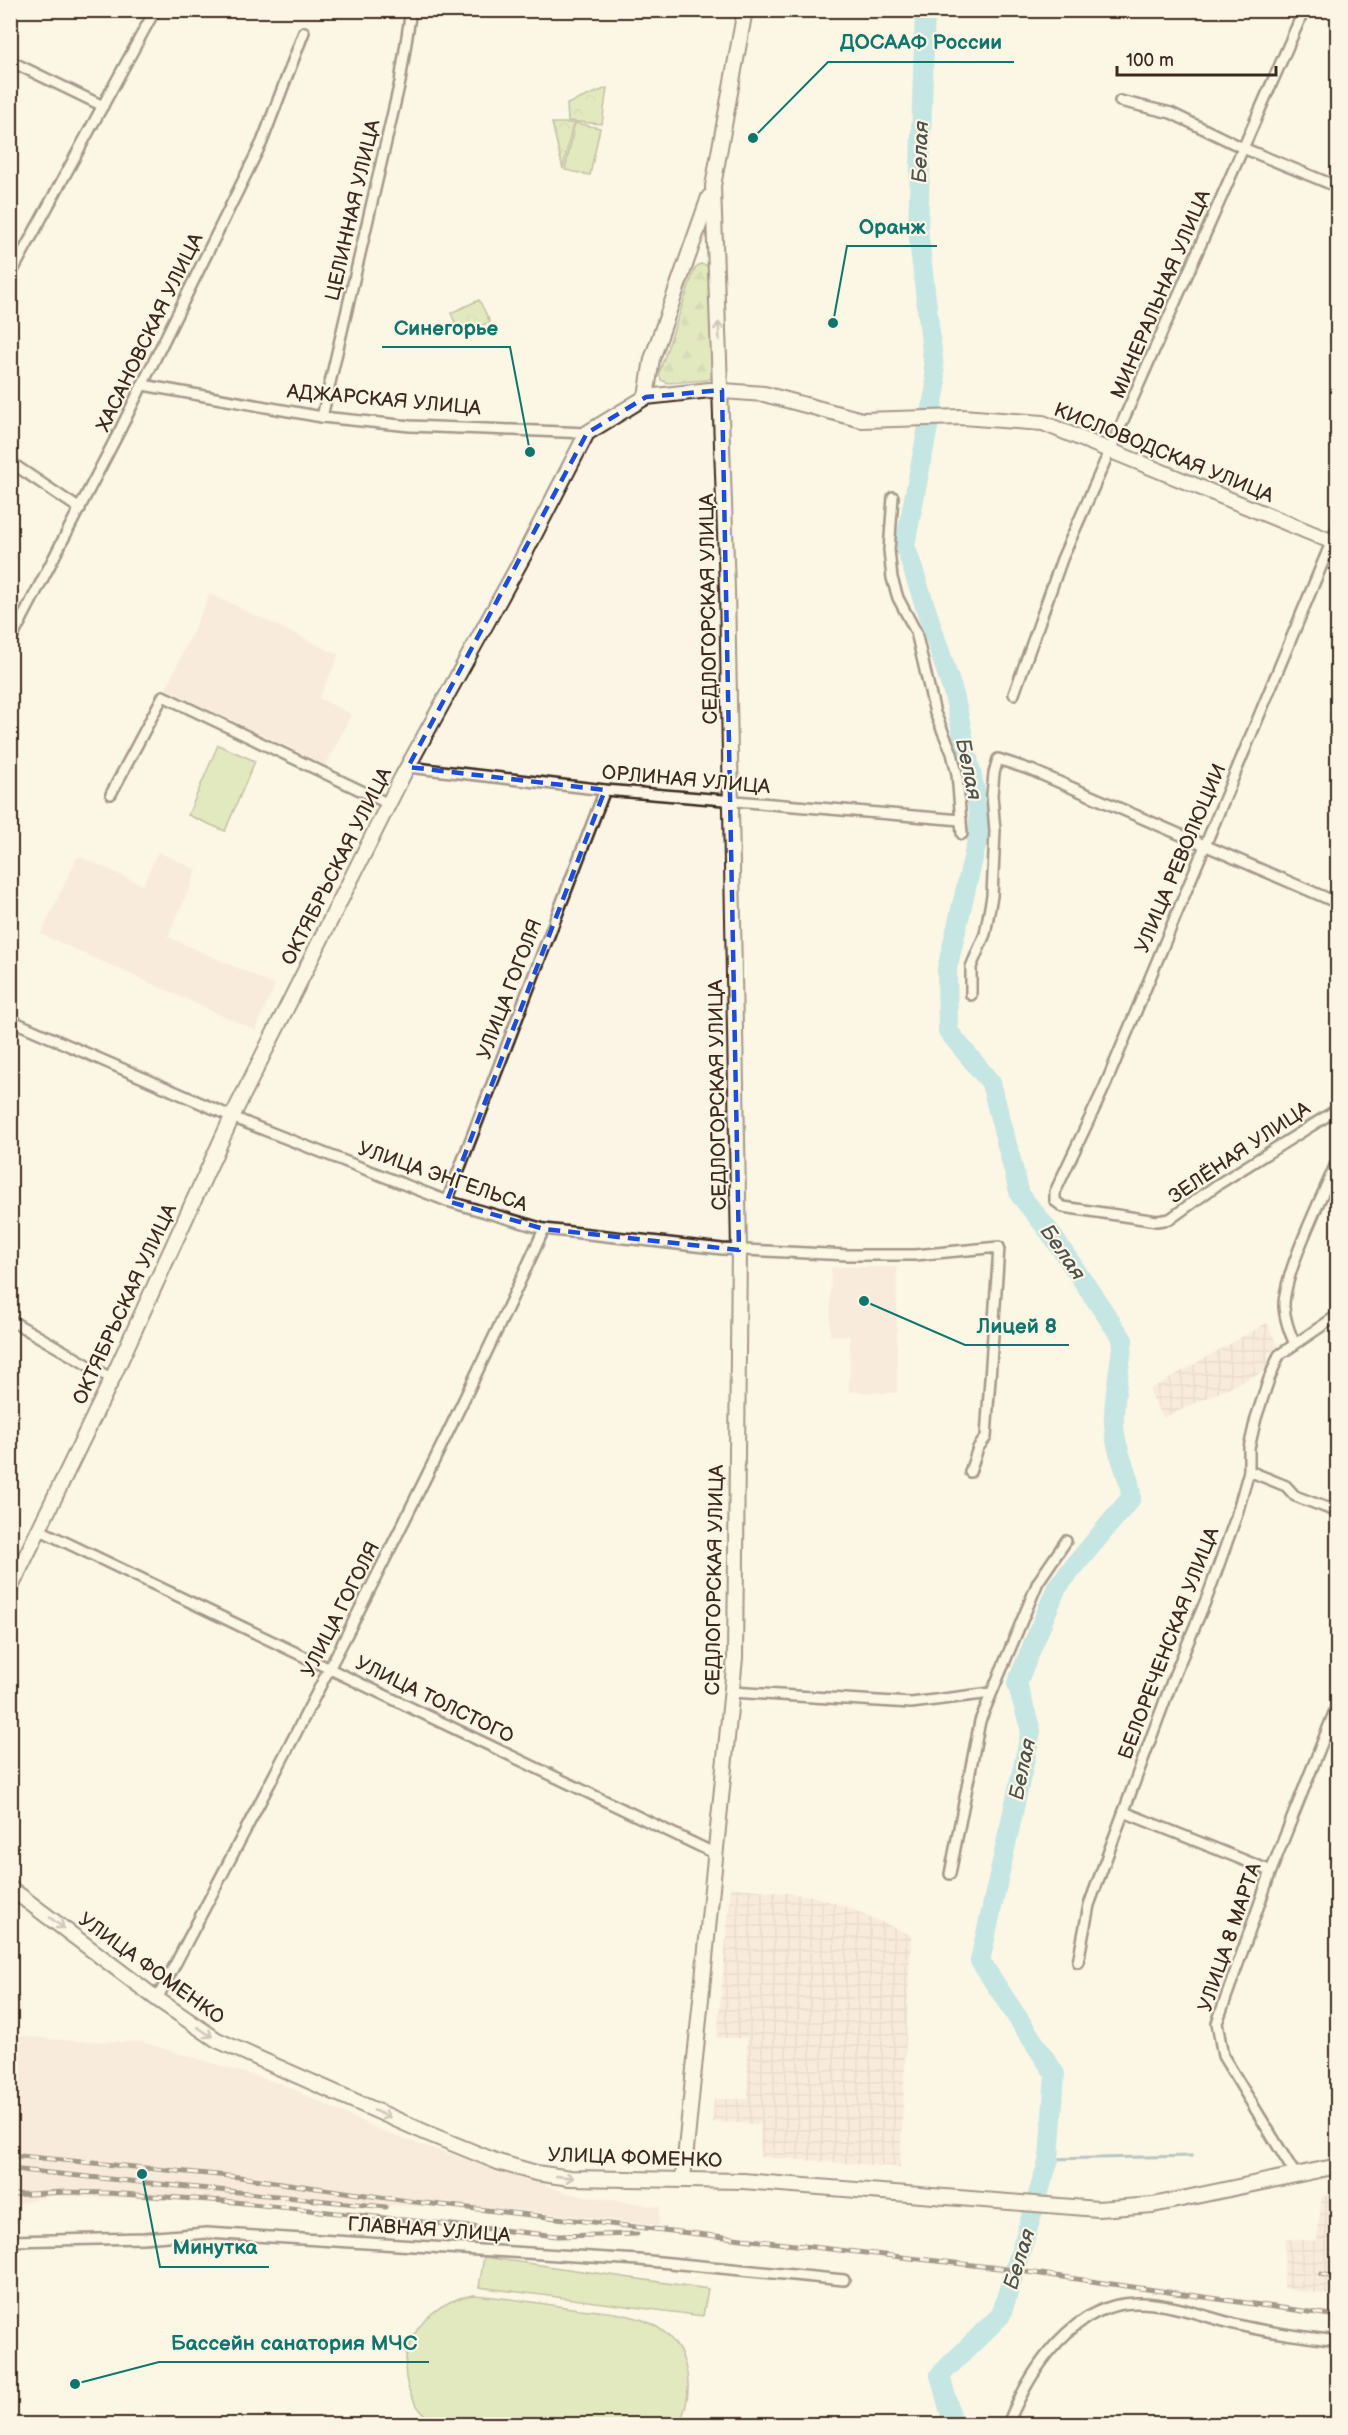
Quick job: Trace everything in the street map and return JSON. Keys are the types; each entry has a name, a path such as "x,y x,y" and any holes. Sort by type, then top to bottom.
{"street":[{"path":"10,276 154,10"},
{"name":"ЦЕЛИННАЯ УЛИЦА","path":"322,417 400,82 411,10"},
{"name":"СЕДЛОГОРСКАЯ УЛИЦА","path":"683,2179 735,1658 740,1250 722,390 713,186 745,10"},
{"name":"МИНЕРАЛЬНАЯ УЛИЦА","path":"1014,694 1062,560 1112,451 1304,10"},
{"name":"ХАСАНОВСКАЯ УЛИЦА","path":"10,642 143,385 262,142 304,32"},
{"path":"10,61 103,106"},
{"path":"1120,101 1171,113 1243,148 1338,187"},
{"path":"646,398 652,359 696,240 713,186"},
{"name":"АДЖАРСКАЯ УЛИЦА","path":"143,385 322,417 410,426 587,433"},
{"path":"587,433 646,398 694,390 722,390"},
{"name":"КИСЛОВОДСКАЯ УЛИЦА","path":"722,390 764,394 862,420 962,417 1043,423 1334,542"},
{"name":"ОКТЯБРЬСКАЯ УЛИЦА","path":"10,1588 112,1379 232,1117 408,767 523,557 587,433"},
{"path":"10,462 80,509"},
{"path":"892,497 890,550 892,578 898,598 916,632 935,713 952,753 962,834"},
{"name":"УЛИЦА РЕВОЛЮЦИИ","path":"1055,1201 1055,1192 1105,1086 1334,542 1338,526"},
{"path":"111,794 163,696 389,804"},
{"path":"971,995 971,968 985,933 992,896 995,831 992,795 998,759 1031,770 1338,903"},
{"name":"ОРЛИНАЯ УЛИЦА","path":"408,767 605,790 961,820"},
{"name":"УЛИЦА ГОГОЛЯ","path":"447,1201 605,790"},
{"name":"УЛИЦА ЭНГЕЛЬСА","path":"10,1020 232,1117 447,1201 544,1229 740,1250 905,1256 999,1247 986,1437 978,1448 970,1472"},
{"name":"ЗЕЛЁНАЯ УЛИЦА","path":"1055,1201 1063,1207 1158,1221 1170,1219 1217,1185 1338,1109"},
{"path":"1294,1342 1287,1327 1284,1306 1289,1281 1338,1159"},
{"name":"УЛИЦА ГОГОЛЯ","path":"157,1999 330,1668 479,1373 544,1229"},
{"name":"БЕЛОРЕЧЕНСКАЯ УЛИЦА","path":"1078,1962 1089,1905 1173,1676 1209,1595 1250,1471 1250,1448 1269,1379 1279,1355 1294,1342 1338,1315"},
{"path":"10,1320 112,1379"},
{"path":"1250,1471 1286,1486 1296,1496 1338,1512"},
{"name":"УЛИЦА ТОЛСТОГО","path":"40,1530 716,1854"},
{"path":"950,1874 980,1721 1038,1582 1066,1542"},
{"path":"732,1692 911,1703 991,1693"},
{"name":"УЛИЦА 8 МАРТА","path":"1295,2174 1223,2056 1217,2023 1271,1871 1338,1703"},
{"path":"1124,1812 1271,1871"},
{"name":"УЛИЦА ФОМЕНКО","path":"10,1888 157,1999 217,2040 429,2134 498,2162 536,2173 570,2178 743,2181 1046,2207 1098,2209 1153,2205 1338,2166"},
{"name":"ГЛАВНАЯ УЛИЦА","path":"10,2241 144,2238 207,2233 650,2261 844,2280"},
{"path":"1008,2424 1019,2399 1054,2346 1079,2322 1109,2306 1140,2303 1186,2310 1240,2326 1338,2341"}],"highlighted area":[{"path":"722,390 739,1250 544,1229 447,1201 605,790 408,767 587,433 646,397"}],"shaded area":[{"path":"210,594 339,655 319,698 351,714 326,765 166,689"},
{"path":"158,852 197,870 168,937 275,985 255,1030 41,934 78,856 143,885"},
{"path":"831,1267 897,1267 897,1393 849,1392 850,1336 830,1335"},
{"path":"1267,1323 1278,1347 1269,1352 1267,1370 1163,1418 1149,1390"},
{"path":"731,1887 811,1896 847,1907 911,1935 900,2167 760,2157 761,2124 713,2122 714,2099 748,2099 747,2038 717,2038"},
{"path":"11,2035 72,2041 142,2042 284,2085 386,2133 571,2194 660,2207 658,2225 500,2208 50,2196 11,2205"},
{"path":"1337,2194 1337,2296 1284,2288 1285,2239 1317,2241 1322,2196"}],"green space":[{"path":"607,88 602,124 568,121 567,104"},
{"path":"552,123 573,123 563,169"},
{"path":"575,123 600,128 590,175 565,170"},
{"path":"700,264 706,265 710,270 713,378 668,383 661,380 659,373 695,268"},
{"path":"479,300 490,322 460,335 451,313"},
{"path":"218,745 255,761 225,831 188,815"},
{"path":"484,2257 708,2289 703,2316 479,2287"},
{"path":"473,2295 614,2313 643,2320 658,2328 670,2338 685,2363 688,2393 679,2424 435,2424 418,2407 408,2388 405,2367 409,2348 418,2329 432,2313 450,2302"}],"waterway":[{"name":"Белая","path":"925,10 918,230 936,386 905,545 954,695 979,814 978,837 947,969 948,1031 991,1083 1020,1195 1049,1231 1123,1340 1114,1425 1131,1498 1057,1587 1017,1683 1031,1731 980,1961 1055,2074 1049,2159 1001,2315 940,2375 953,2424"},
{"path":"1049,2159 1192,2156"}],"railway":[{"path":"10,2155 239,2177 415,2202 999,2268 1338,2316"},
{"path":"10,2169 386,2207"},
{"path":"10,2195 65,2192 108,2193 224,2201 557,2236 637,2234"},
{"path":"1321,2274 1338,2278"}],"place":[{"name":"ДОСААФ России","path":"753,138"},
{"name":"Оранж","path":"833,323"},
{"name":"Синегорье","path":"530,452"},
{"name":"Лицей 8","path":"864,1301"},
{"name":"Минутка","path":"142,2174"},
{"name":"Бассейн санатория МЧС","path":"75,2384"}]}
